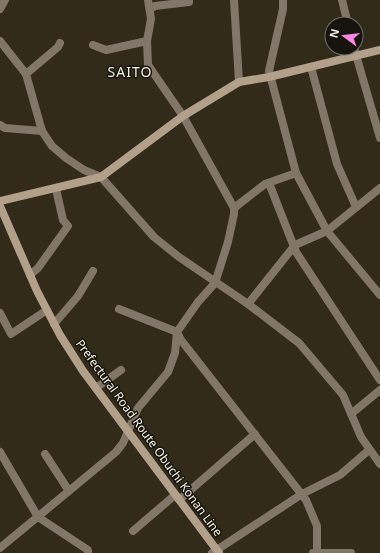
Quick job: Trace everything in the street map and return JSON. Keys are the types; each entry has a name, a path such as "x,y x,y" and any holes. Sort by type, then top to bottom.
{"street":[{"path":"0,9 5,0"},
{"path":"4,553 0,548 116,452 123,443 138,408 168,372 175,353 177,332 198,302 215,283 228,242 234,208 183,116 148,65 147,41 151,26 148,0"},
{"path":"150,9 154,6 189,2 189,0"},
{"path":"234,0 239,82"},
{"path":"283,0 283,9 268,71 296,173 327,231 380,294"},
{"path":"342,0 346,16"},
{"path":"0,41 26,74 45,137 66,158 84,170 101,177 154,237 179,257 215,283 248,304 299,343 343,395 369,450 380,464"},
{"path":"93,45 106,50 147,41"},
{"path":"26,74 58,47 60,43"},
{"path":"364,51 380,50"},
{"path":"0,201 101,177 183,116 239,82 269,77 311,67 344,56"},
{"path":"357,56 380,138"},
{"path":"311,67 337,164 356,207"},
{"path":"0,125 5,128 42,131"},
{"path":"234,208 258,188 296,173"},
{"path":"268,183 295,245 296,252 380,380"},
{"path":"30,275 38,268 68,226 63,220 56,188"},
{"path":"248,304 295,245 327,231 380,188"},
{"name":"Prefectural Road Route Obuchi Konan Line","path":"0,206 30,275 54,324 83,371 216,552"},
{"path":"54,324 78,296 94,271"},
{"path":"119,309 177,332 181,340 302,494 312,511 318,526 315,553 351,553"},
{"path":"0,313 12,334 47,310"},
{"path":"96,388 121,370"},
{"path":"351,414 380,390"},
{"path":"133,531 177,498 255,434"},
{"path":"216,552 302,494 340,475 369,450"},
{"path":"0,452 38,517 88,550 88,553"},
{"path":"45,454 69,491"}],"district":[{"name":"SAITO","path":"130,72"}]}
